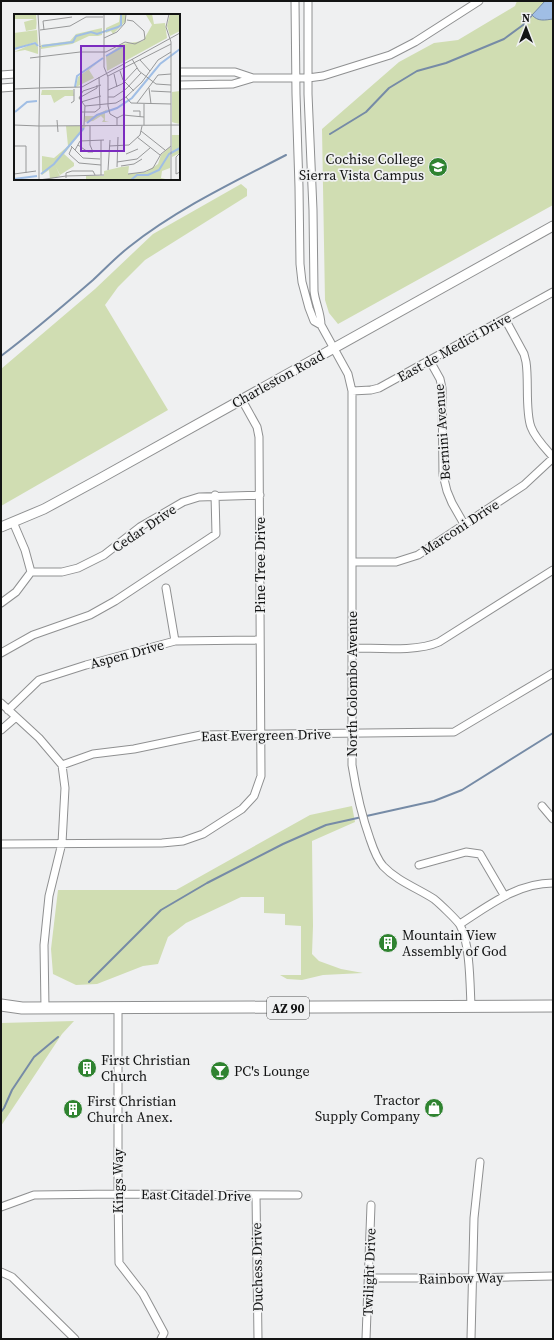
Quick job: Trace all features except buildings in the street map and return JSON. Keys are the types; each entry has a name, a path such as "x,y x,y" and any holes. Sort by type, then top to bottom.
{"highway":[{"name":"AZ 90","path":"1,1005 22,1008 553,1006"},
{"name":"AZ 90","path":"1,1012 22,1008"}],"main road":[{"name":"Charleston Road","path":"1,526 44,509 102,478 553,226"}],"street":[{"name":"North Colombo Avenue","path":"295,1 300,187 300,264 302,282 308,308 314,321 321,324"},
{"name":"North Colombo Avenue","path":"308,1 308,78 313,210 313,284 315,302 321,317 321,324 348,374 352,391 352,765 357,796 373,848 382,865 397,878 435,900 460,924"},
{"path":"180,85 233,84 253,78 308,78 324,76 390,55 415,42 479,1"},
{"path":"180,72 234,72 253,78"},
{"path":"1,75 14,74"},
{"path":"1,88 14,87"},
{"name":"East de Medici Drive","path":"352,391 379,388 553,292"},
{"path":"505,319 524,354 526,362 528,415 530,427 553,458"},
{"name":"Bernini Avenue","path":"430,361 440,379 442,388 443,475 447,492 464,524"},
{"name":"Pine Tree Drive","path":"62,843 162,843 183,841 203,834 242,809 254,796 261,776 260,495 258,432 257,427 242,400"},
{"name":"Marconi Drive","path":"352,562 396,562 418,555 524,485 553,458"},
{"name":"Cedar Drive","path":"31,572 62,572 78,568 104,555 140,527 183,502 199,497 260,495"},
{"path":"1,653 33,635 90,614 115,601 216,534 215,496"},
{"path":"1,602 16,592 31,572 25,550 13,522"},
{"path":"352,648 417,648 430,646 439,642 553,570"},
{"path":"166,588 175,641"},
{"name":"Aspen Drive","path":"8,710 39,680 86,665 175,641 260,640"},
{"name":"East Evergreen Drive","path":"62,765 93,754 134,750 201,735 454,732 553,673"},
{"path":"1,703 38,738 62,765 66,788 62,843 49,896 44,945 46,1008"},
{"path":"1,730 16,717"},
{"path":"542,806 553,819"},
{"path":"1,844 62,843"},
{"path":"419,865 466,852 480,854 504,895"},
{"path":"471,1006 468,961 460,924 504,895 530,885 553,882"},
{"name":"Kings Way","path":"118,1008 119,1263 143,1294 164,1333 161,1339"},
{"path":"471,1339 474,1218 480,1162"},
{"name":"East Citadel Drive","path":"1,1207 34,1195 298,1195"},
{"name":"Duchess Drive","path":"256,1195 258,1339"},
{"name":"Twilight Drive","path":"366,1339 371,1205"},
{"path":"1,1272 12,1277 75,1339"},
{"name":"Rainbow Way","path":"369,1278 553,1276"}],"green space":[{"name":"Cochise College Sierra Vista Campus","path":"517,1 553,1 553,205 338,324 329,313 325,300 322,129 399,62 434,43 458,40 515,6"},
{"path":"241,184 247,189 247,196 145,260 118,287 105,305 168,410 1,506 1,369 95,289 153,234"},
{"path":"352,806 355,822 312,841 312,954 319,961 341,969 363,973 323,975 302,980 287,979 280,975 301,975 301,926 285,925 285,914 264,913 264,897 241,897 186,923 168,937 158,964 143,966 97,984 76,985 53,974 51,949 58,890 176,890 310,815"},
{"path":"74,1021 62,1034 1,1126 1,1023"}],"water":[{"path":"545,1 553,1 553,19 539,20 532,15"}],"waterway":[{"path":"330,134 366,112 389,88 417,71 446,63 504,39 523,25 532,15"},
{"path":"1,356 48,319 124,251 147,233 205,197 286,155"},
{"path":"89,982 161,910 207,883 283,844 326,825 434,801 462,790 553,733"},
{"path":"1,1112 12,1090 34,1057 58,1037"}],"place":[{"name":"Cochise College Sierra Vista Campus","path":"438,167"},
{"name":"Mountain View Assembly of God","path":"388,943"},
{"name":"First Christian Church","path":"87,1068"},
{"name":"PC's Lounge","path":"220,1071"},
{"name":"Tractor Supply Company","path":"434,1108"},
{"name":"First Christian Church Anex.","path":"73,1109"}]}
